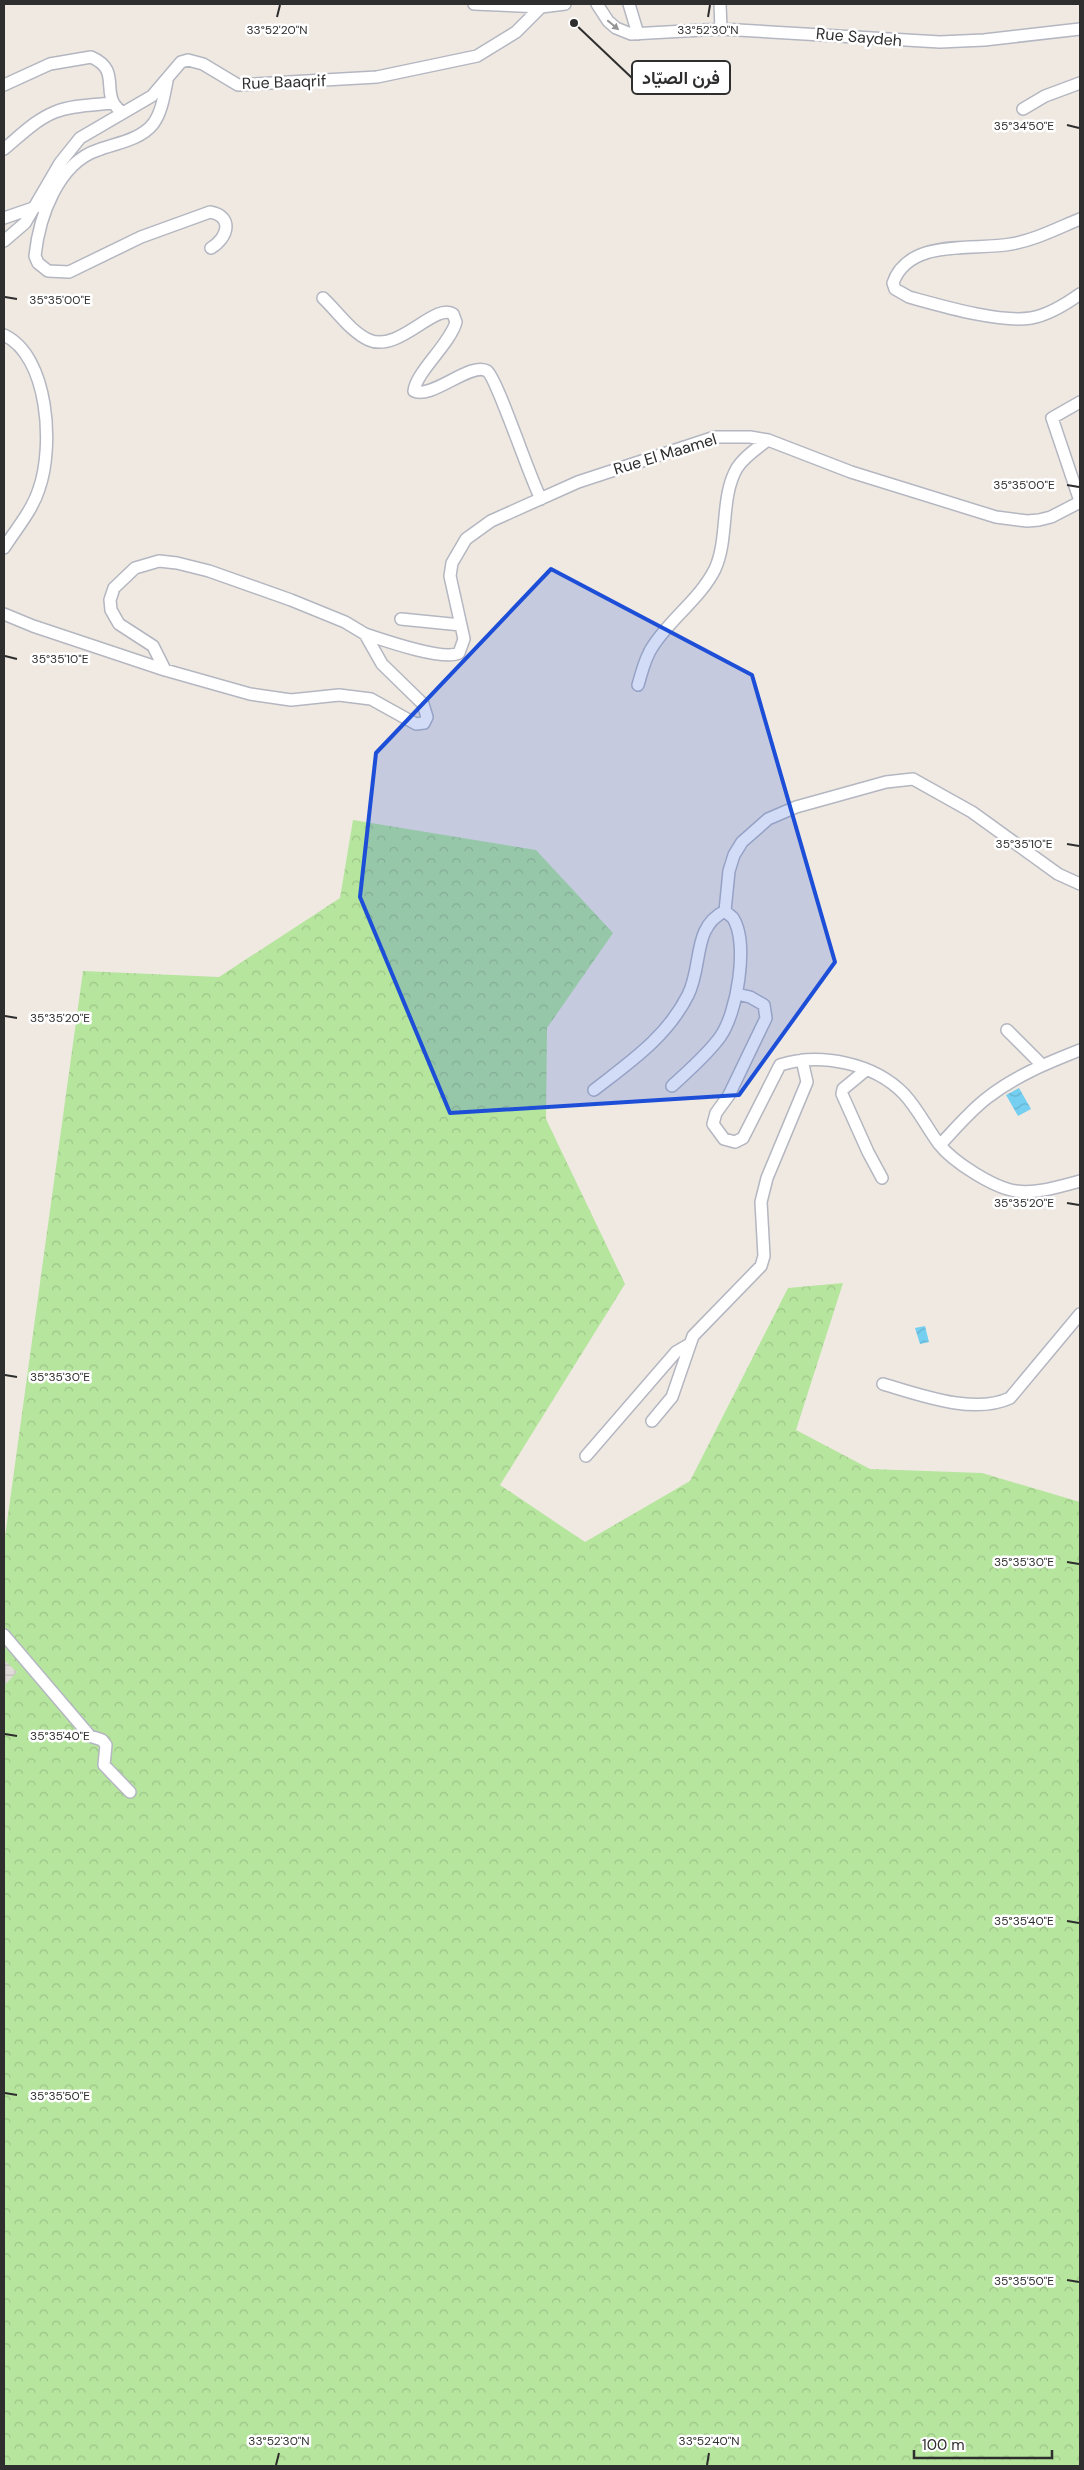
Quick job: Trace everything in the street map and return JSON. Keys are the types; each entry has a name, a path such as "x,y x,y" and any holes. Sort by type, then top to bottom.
{"street":[{"path":"474,4 565,4"},
{"path":"597,4 608,21 616,28 624,32 638,34 629,4"},
{"path":"720,4 721,29"},
{"name":"Rue Baaqrif","path":"4,241 25,223 70,149 80,138 152,96 181,62 188,60 203,64 238,85 376,77 477,56 516,32 545,5"},
{"name":"Rue Saydeh","path":"638,34 721,29 940,42 984,40 1080,29"},
{"path":"4,85 50,64 91,57 105,67 111,85 113,102 122,112"},
{"path":"169,74 159,113 146,130 125,142 89,153 65,174 50,203 35,256 38,264 48,272 69,272 141,236 210,212 220,215 225,222 226,231 219,243 211,248"},
{"path":"1023,109 1045,96 1080,83"},
{"path":"4,149 37,122 54,112 113,102"},
{"path":"4,218 36,207"},
{"path":"1080,219 1041,236 1010,245 966,246 933,251 903,268 893,283 895,289 909,297 1011,318 1030,318 1046,314 1080,294"},
{"path":"323,298 358,332 369,340 377,342 403,336 437,313 444,311 453,314 456,322 450,335 418,382 414,391 425,392 474,371 483,370 488,372 502,401 532,481 541,499"},
{"path":"4,335 20,345 36,371 45,422 46,449 40,488 31,508 4,548"},
{"path":"1080,402 1052,418 1080,501"},
{"name":"Rue El Maamel","path":"365,634 418,650 454,656 459,653 463,645 461,625 450,576 452,563 466,539 479,528 578,482 715,437 737,436 768,440 851,472 996,517 1027,521 1039,520 1051,517 1080,501"},
{"path":"638,685 652,647 701,590 715,568 722,547 727,506 737,468 748,455 768,440"},
{"path":"4,614 33,626 165,670 250,694 277,699 302,700 339,695 371,699 411,722 424,723 427,717 425,707 382,664 365,634 319,610 209,571 177,563 149,563 135,568 114,588 110,600 111,610 119,624 153,646 165,670"},
{"path":"402,619 461,625"},
{"path":"725,911 729,872 734,855 749,835 768,819 796,807 886,782 913,779 972,812 1058,874 1080,884"},
{"path":"672,1086 721,1036 729,1020 737,994 740,963 738,935 733,918 725,911"},
{"path":"594,1090 645,1050 676,1016 689,994 705,928 713,917 725,911"},
{"path":"737,994 750,997 764,1005 766,1018 729,1095 716,1113 713,1124 724,1139 735,1142 743,1138 780,1065 802,1060 838,1061 883,1078 903,1093 940,1145 958,1161 993,1183 1010,1190 1025,1192 1080,1181"},
{"path":"1007,1030 1042,1065"},
{"path":"940,1145 985,1099 1002,1086 1042,1065 1080,1050"},
{"path":"652,1421 672,1397 686,1362 688,1345 693,1336 712,1314 761,1266 764,1256 761,1202 768,1178 807,1082 802,1060"},
{"path":"866,1070 843,1089 842,1094 882,1178"},
{"path":"883,1384 934,1399 965,1404 1000,1402 1010,1398 1080,1314"},
{"path":"586,1456 676,1352 688,1345"},
{"path":"4,1635 90,1736 102,1740 106,1745 104,1765 130,1792"}],"highlighted area":[{"path":"551,569 752,675 835,962 739,1095 450,1113 360,897 376,753"}],"green space":[{"path":"353,820 536,850 613,933 547,1028 546,1119 625,1284 500,1485 585,1542 690,1481 788,1288 843,1283 796,1430 870,1469 982,1473 1080,1502 1080,2466 4,2466 4,1544 83,971 219,977 340,898"}],"shaded area":[{"path":"4,1660 17,1672 4,1686"}],"water":[{"path":"1019,1088 1031,1109 1018,1116 1006,1095"},
{"path":"925,1326 929,1342 920,1344 915,1328"}],"place":[{"name":"فرن الصيّاد","path":"574,23"}]}
